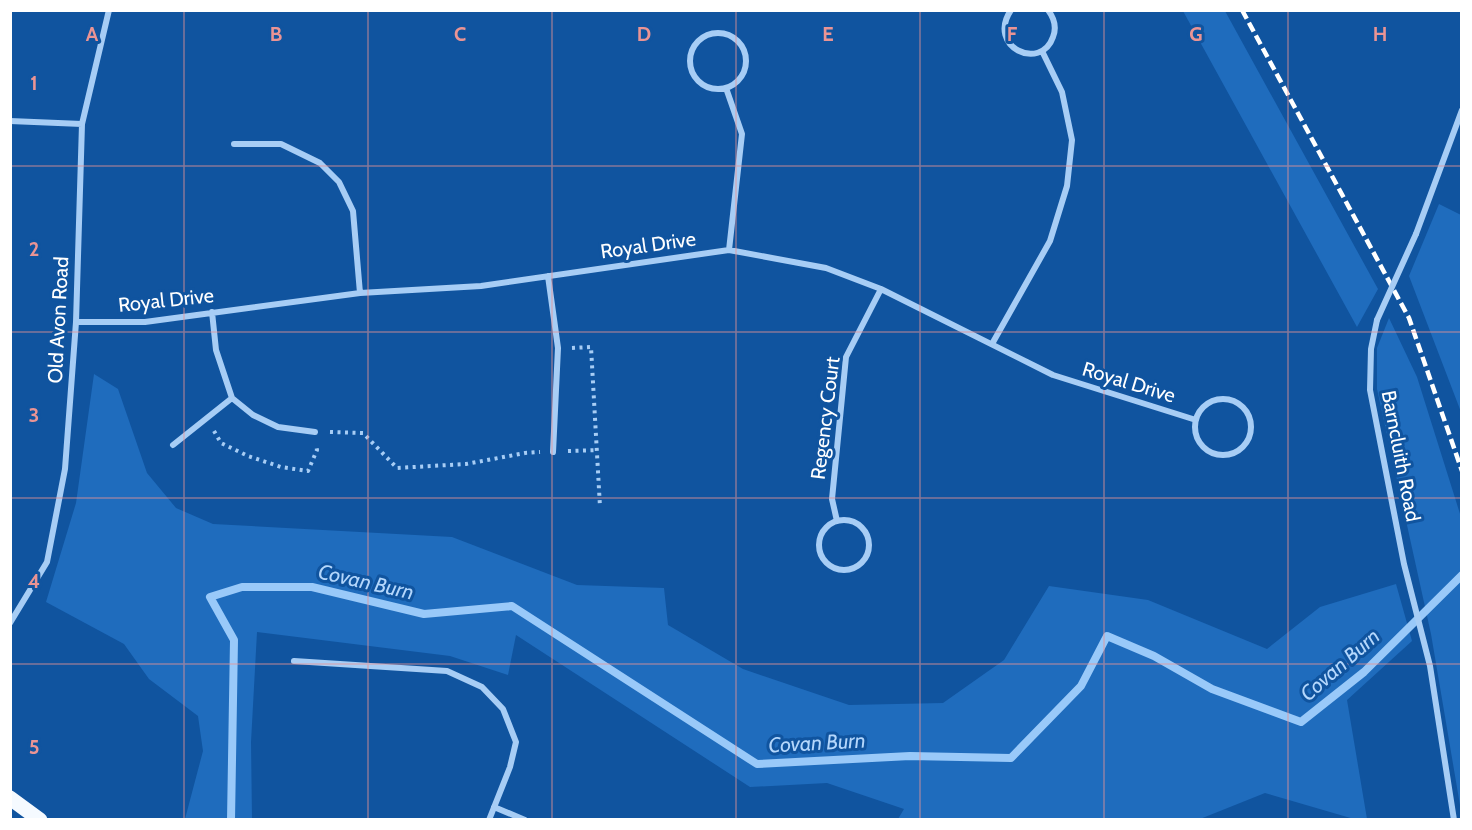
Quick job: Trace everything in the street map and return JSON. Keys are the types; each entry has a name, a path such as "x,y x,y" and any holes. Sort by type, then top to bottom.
{"main road":[{"path":"10,798 40,819"}],"street":[{"name":"Old Avon Road","path":"10,623 47,562 64,469 76,322 82,124 109,10"},
{"path":"1011,10 1004,26 1008,43 1023,53 1032,54 1042,51 1052,41 1055,34 1053,18 1048,10"},
{"path":"711,33 729,34 737,39 746,54 745,71 740,79 726,88 716,89 706,86 692,73 690,63 695,45 711,33"},
{"path":"992,344 1050,241 1067,186 1072,140 1062,92 1042,51"},
{"path":"726,88 742,134 729,250"},
{"name":"Barncluith Road","path":"1455,819 1430,666 1404,564 1371,390 1371,349 1377,320 1416,234 1461,110"},
{"path":"10,121 82,124"},
{"path":"234,144 281,144 320,163 339,182 353,211 360,293"},
{"name":"Royal Drive","path":"76,322 145,322 360,293 481,286 729,250 826,268 881,289 1053,375 1196,420"},
{"path":"548,276 558,348 553,452"},
{"name":"Regency Court","path":"837,521 832,499 846,357 881,289"},
{"path":"212,312 216,350 232,398 253,415 278,428 315,432"},
{"path":"173,445 232,398"},
{"name":"Royal Drive","path":"1213,400 1231,400 1239,403 1250,417 1251,435 1239,451 1220,455 1211,453 1197,439 1196,420 1205,405 1213,400"},
{"path":"849,520 856,523 868,535 869,552 860,566 852,570 835,569 822,559 819,551 821,534 837,521 849,520"},
{"path":"294,661 447,671 482,687 503,709 516,742 510,767 489,819"},
{"path":"494,807 525,819"}],"path":[{"path":"558,348 591,347 600,507"},
{"path":"206,418 221,443 248,456 281,467 308,471 317,450 315,432 363,433 397,468 466,464 525,453 598,450"}],"shaded area":[{"path":"1183,11 1225,11 1378,289 1357,327"},
{"path":"1439,204 1461,215 1461,412 1409,276"},
{"path":"1389,318 1417,377 1461,517 1461,811 1431,634 1377,389 1377,348"},
{"path":"94,374 118,389 147,473 176,508 213,524 452,537 577,585 664,588 668,625 743,669 849,705 943,703 1004,660 1049,586 1148,600 1267,649 1320,607 1396,584 1412,641 1347,700 1367,819 1354,819 1265,793 1200,819 898,819 904,809 827,783 750,787 516,635 508,675 450,656 257,632 251,742 252,819 185,819 203,751 198,716 149,679 124,644 46,602 76,503"}],"waterway":[{"name":"Covan Burn","path":"231,820 234,640 210,597 242,587 312,587 424,614 512,606 757,764 910,756 1011,758 1081,686 1107,636 1154,656 1212,689 1301,722 1364,672 1462,575"}],"railway":[{"path":"1242,10 1409,318 1462,471"}]}
